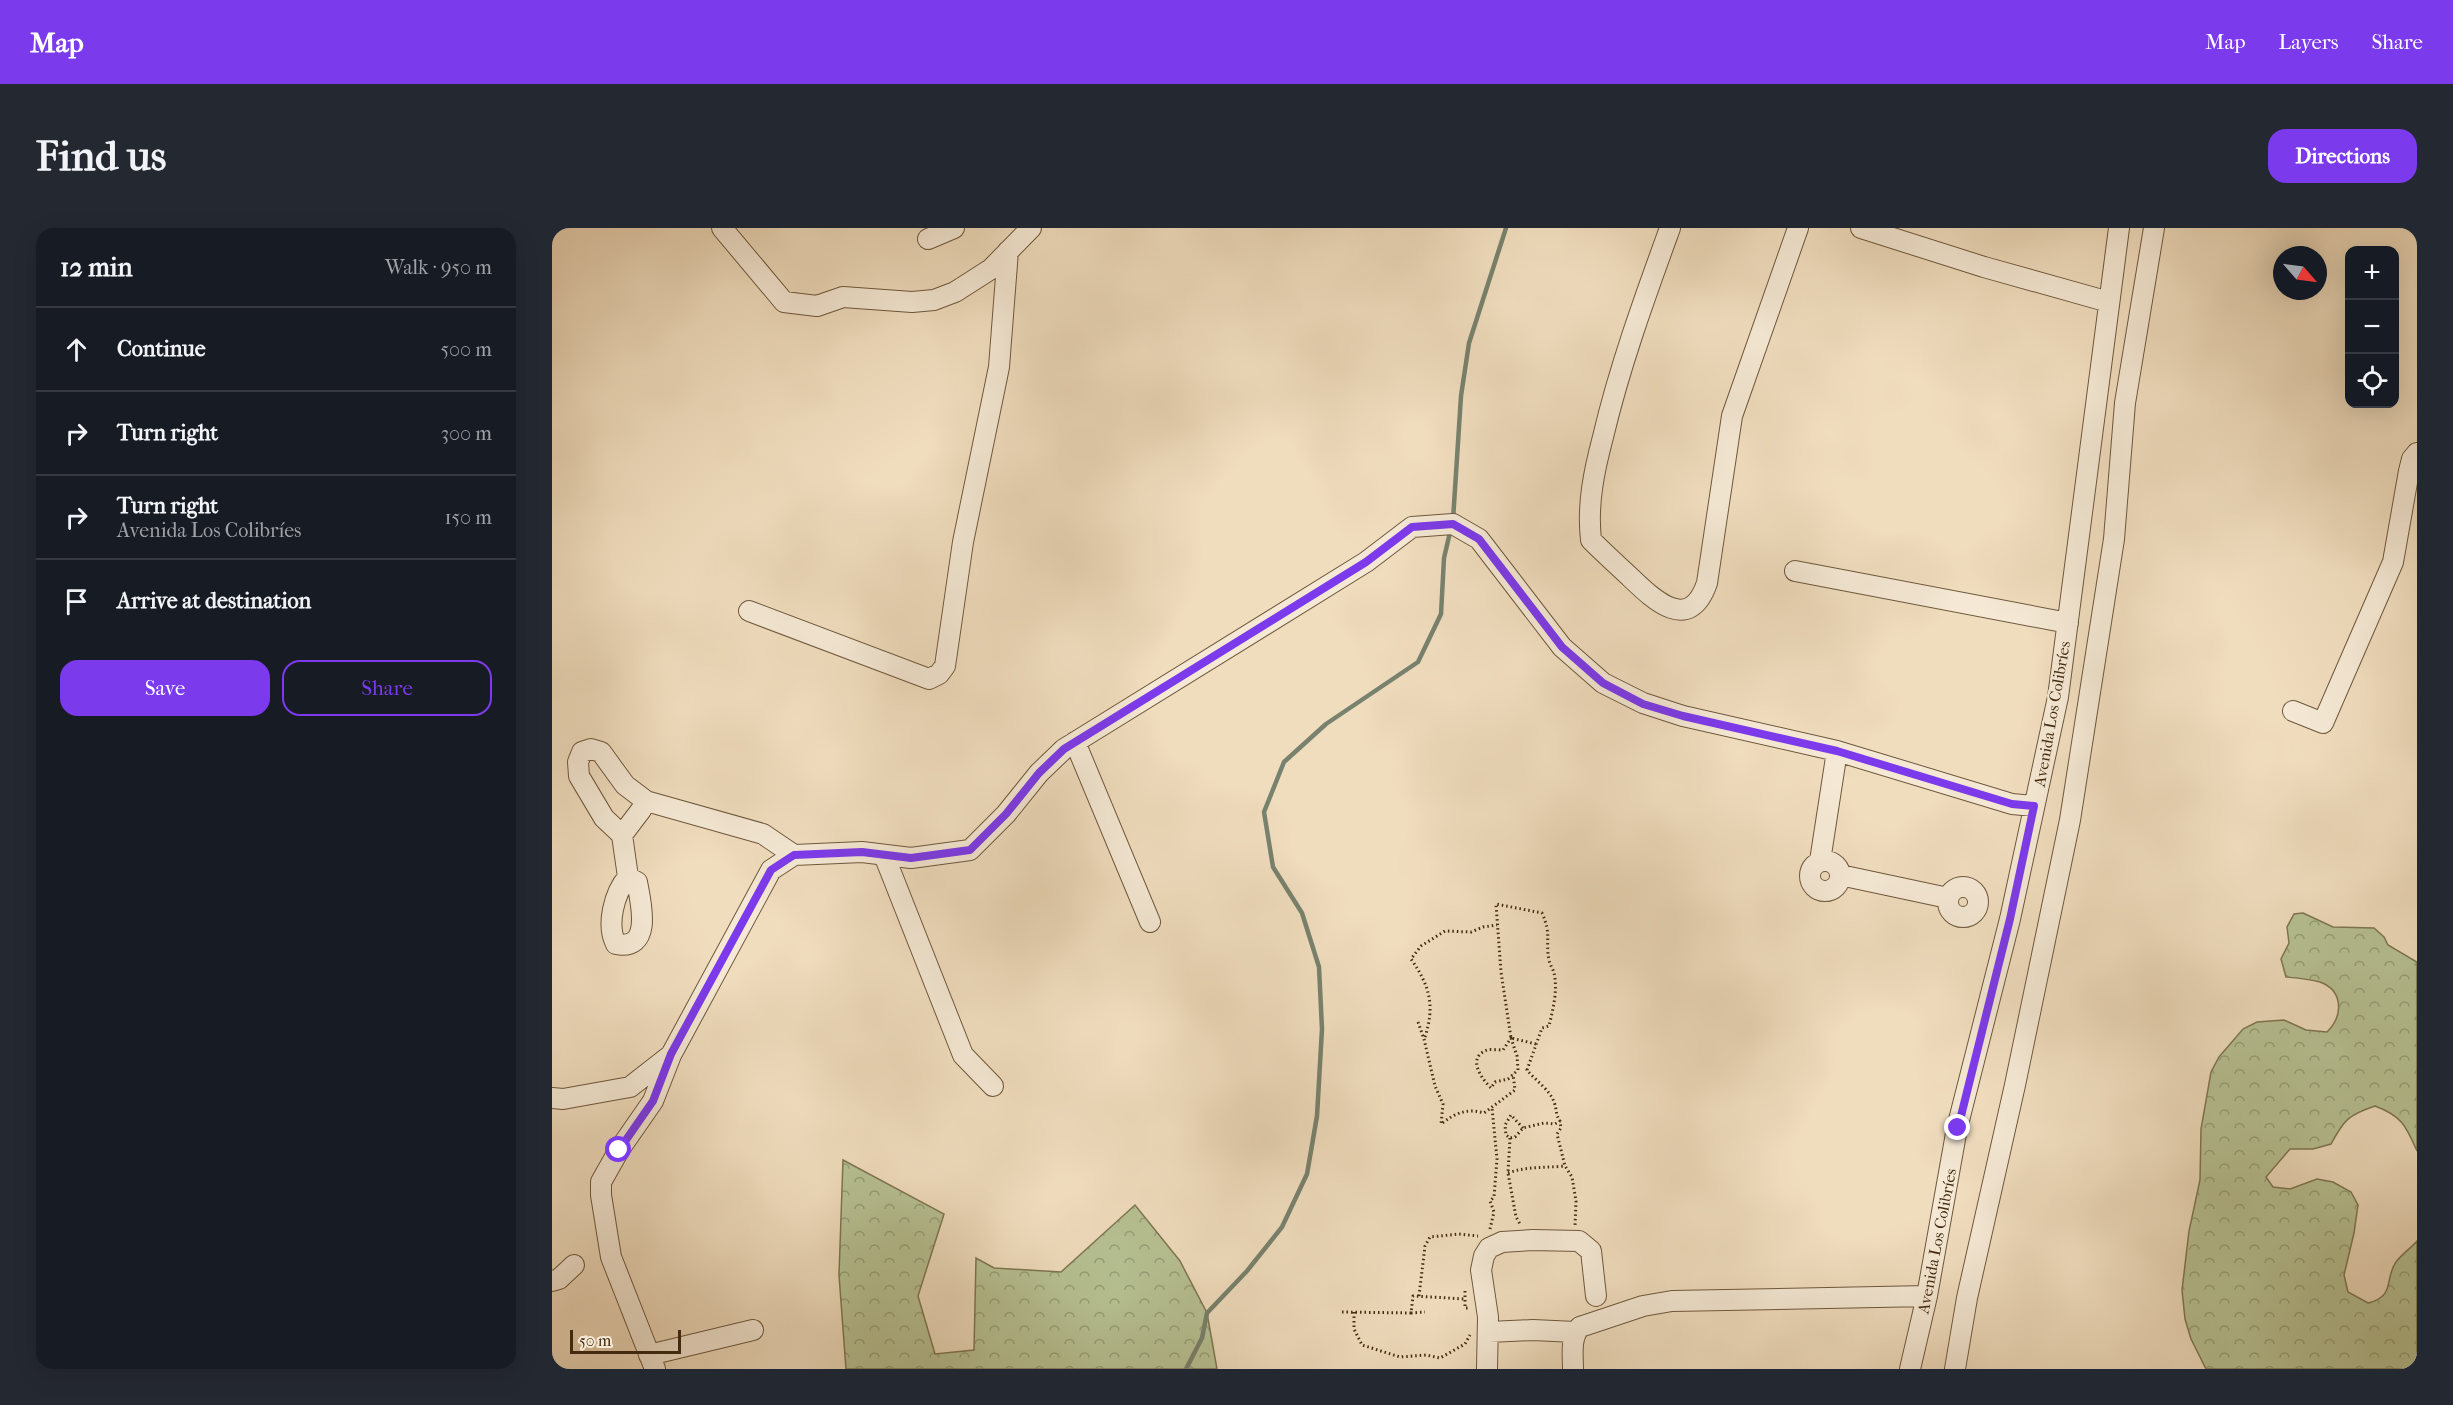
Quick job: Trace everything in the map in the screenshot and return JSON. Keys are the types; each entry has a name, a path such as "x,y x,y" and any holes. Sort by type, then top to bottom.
{"street":[{"path":"722,228 784,302 817,306 843,297 912,302 934,300 955,292 991,269 1031,228"},
{"path":"928,239 954,228"},
{"path":"1670,228 1626,352 1592,483 1588,519 1591,540 1658,603 1676,610 1692,607 1703,595 1707,583 1732,416 1798,228"},
{"path":"1861,228 1984,267 2109,302"},
{"name":"Avenida Los Colibríes","path":"1911,1369 1958,1128 2010,919 2058,697 2119,228"},
{"name":"Avenida Los Colibríes","path":"1955,1369 1967,1298 2015,1085 2070,820 2114,539 2125,403 2154,228"},
{"path":"749,610 930,679 939,674 945,666 963,542 999,367 1008,251"},
{"path":"2294,711 2323,723 2393,562 2409,471 2412,459 2417,453"},
{"path":"753,1330 652,1362 611,1257 601,1182 619,1150 653,1101 671,1054 771,870 794,855 862,852 911,858 970,850 1006,814 1039,773 1064,749 1366,562 1412,527 1453,524 1479,539 1562,647 1603,683 1643,704 1683,716 1837,751 2012,804 2034,806"},
{"path":"1795,571 2068,623"},
{"path":"1076,742 1150,922"},
{"path":"628,878 622,835 604,818 579,776 578,762 582,752 591,749 601,752 625,786 646,801 763,834 794,855"},
{"path":"1820,861 1836,865 1840,875 1836,885 1827,891 1816,888 1810,879 1810,873 1820,861 1837,751"},
{"path":"622,835 646,801"},
{"path":"884,855 963,1054 993,1086"},
{"path":"1840,875 1948,898"},
{"path":"552,1098 563,1099 630,1087 671,1054"},
{"path":"1487,1369 1481,1330 1481,1270 1484,1256 1489,1248 1502,1242 1579,1241 1591,1251 1596,1296"},
{"path":"552,1281 559,1279 574,1265"},
{"path":"1481,1330 1575,1332 1587,1323 1620,1315 1642,1306 1672,1301 1927,1296"},
{"path":"1573,1369 1575,1332"}],"path":[{"path":"1511,1038 1503,1050 1487,1050 1480,1057 1476,1066 1480,1077 1491,1088 1495,1082 1508,1079 1518,1070 1511,1038 1496,904 1542,913 1549,929 1549,961 1554,974 1555,989 1553,1006 1549,1026 1542,1028 1527,1070 1548,1093 1554,1103 1555,1114 1560,1121 1557,1134 1565,1166 1572,1177 1576,1201 1575,1230"},
{"path":"1424,1039 1430,1020 1430,1003 1427,986 1411,959 1421,946 1445,931 1471,932 1497,925"},
{"path":"1418,1022 1435,1086 1443,1104 1441,1124 1451,1116 1470,1109 1484,1113 1492,1108 1515,1090 1513,1074"},
{"path":"1511,1038 1536,1044"},
{"path":"1483,1235 1490,1229 1494,1212 1490,1201 1494,1197 1497,1159 1492,1108"},
{"path":"1521,1229 1516,1217 1508,1173 1510,1138 1506,1135 1505,1125 1511,1115 1523,1128"},
{"path":"1523,1128 1544,1123 1555,1124 1560,1121"},
{"path":"1510,1138 1520,1134 1523,1128"},
{"path":"1508,1173 1525,1166 1538,1168 1565,1166"},
{"path":"1419,1296 1425,1246 1430,1237 1459,1234 1474,1236"},
{"path":"1411,1313 1413,1296 1466,1299"},
{"path":"1466,1308 1473,1308"},
{"path":"1342,1312 1425,1312"},
{"path":"1354,1312 1354,1329 1362,1346 1400,1357 1426,1355 1440,1358 1465,1344 1481,1330"}],"green space":[{"path":"2303,913 2333,927 2374,928 2384,937 2388,945 2417,962 2417,1151 2402,1123 2375,1106 2348,1119 2331,1144 2313,1149 2290,1149 2266,1177 2273,1187 2290,1189 2317,1179 2333,1182 2351,1192 2358,1205 2344,1275 2348,1292 2368,1303 2377,1300 2386,1291 2392,1268 2417,1241 2417,1369 2206,1369 2191,1339 2185,1319 2182,1290 2189,1231 2200,1180 2201,1129 2211,1072 2219,1057 2243,1029 2257,1022 2284,1020 2306,1030 2327,1032 2336,1019 2337,998 2328,986 2316,981 2286,977 2281,959 2289,943 2287,927 2294,914"},
{"path":"843,1160 944,1214 918,1296 935,1354 974,1350 976,1258 994,1268 1061,1272 1135,1205 1180,1261 1207,1313 1217,1369 846,1369 839,1275"}],"waterway":[{"path":"1453,520 1461,396 1469,343 1506,228"},
{"path":"1186,1369 1202,1338 1207,1313 1247,1271 1282,1227 1307,1174 1317,1116 1322,1029 1319,967 1302,913 1273,867 1264,812 1284,762 1326,724 1418,662 1441,614 1444,558 1451,528"}],"route":[{"path":"619,1150 653,1101 671,1054 771,870 794,855 862,852 911,858 970,850 1006,814 1039,773 1064,749 1366,562 1412,527 1453,524 1479,539 1562,647 1603,683 1643,704 1683,716 1837,751 2012,804 2034,806 2010,919 1958,1128"}]}
